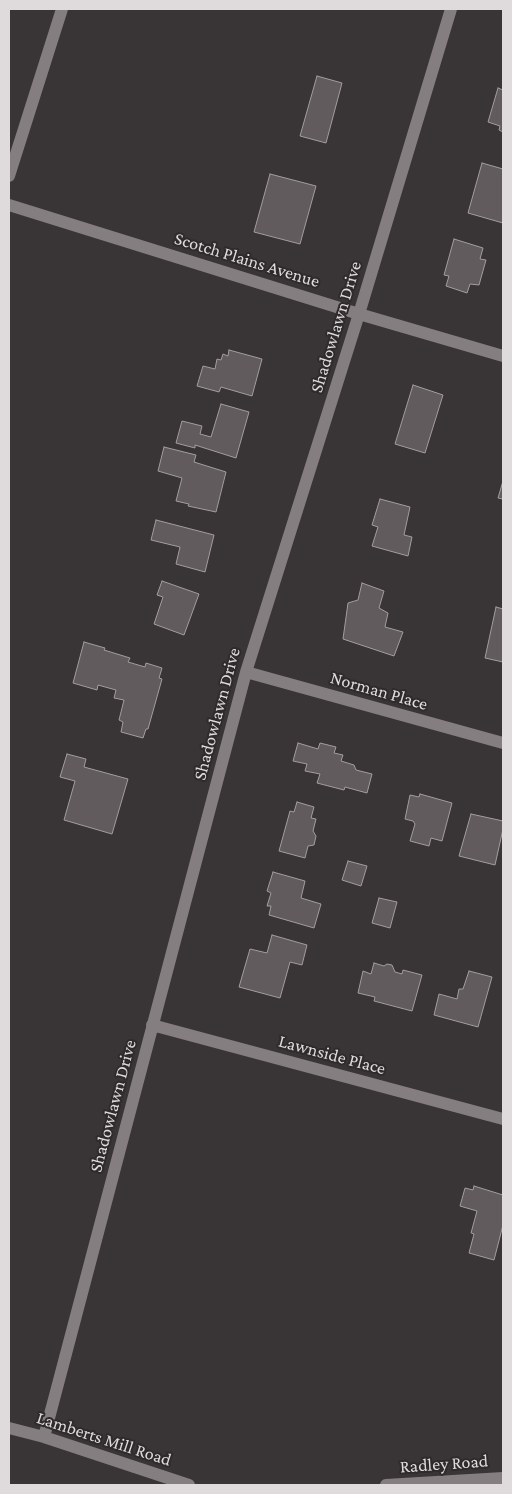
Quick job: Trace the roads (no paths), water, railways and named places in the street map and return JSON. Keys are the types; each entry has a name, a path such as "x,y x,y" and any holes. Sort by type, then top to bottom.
{"street":[{"path":"9,176 62,9"},
{"name":"Shadowlawn Drive","path":"44,1437 246,672 451,9"},
{"name":"Scotch Plains Avenue","path":"9,205 358,314 503,356"},
{"name":"Norman Place","path":"246,672 503,743"},
{"name":"Lawnside Place","path":"152,1025 503,1119"},
{"name":"Lamberts Mill Road","path":"9,1428 44,1437 189,1485"},
{"name":"Radley Road","path":"386,1485 503,1478"}]}
